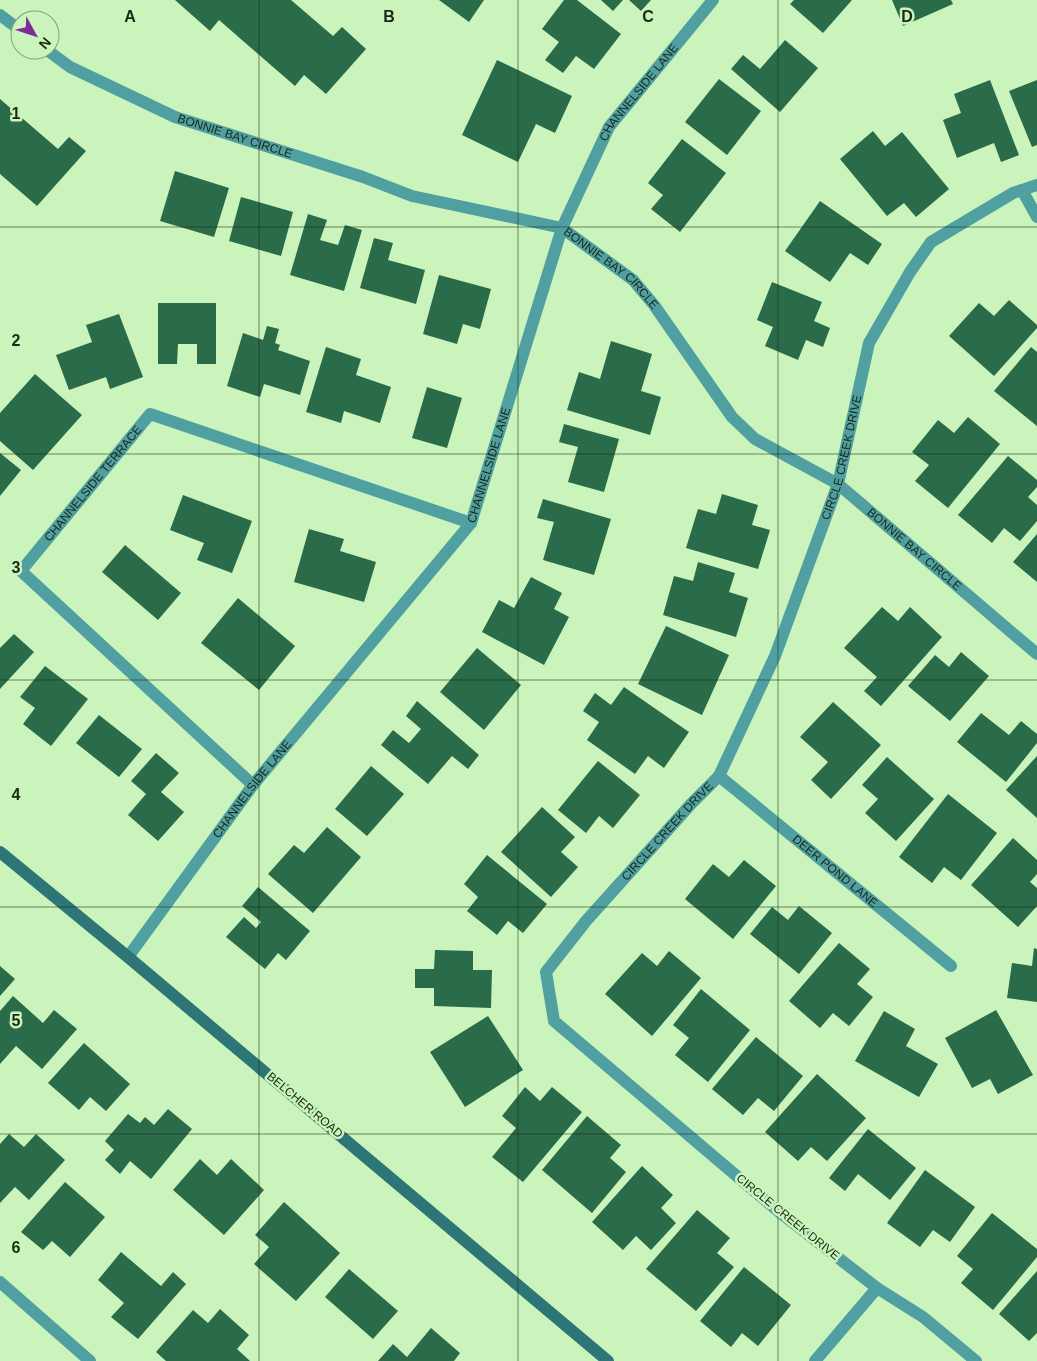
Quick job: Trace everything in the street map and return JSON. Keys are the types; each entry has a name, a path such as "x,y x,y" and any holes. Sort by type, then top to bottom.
{"main road":[{"name":"BELCHER ROAD","path":"0,852 128,957 608,1361"}],"street":[{"name":"CHANNELSIDE LANE","path":"128,957 253,785 471,523 562,228 609,127 713,0"},
{"name":"BONNIE BAY CIRCLE","path":"60,60 70,67 175,117 362,177 412,196 562,228 633,280 654,305 732,417 755,440 838,484 1037,654"},
{"name":"CIRCLE CREEK DRIVE","path":"976,1361 923,1317 877,1288 778,1211 554,1021 546,972 593,914 691,804 719,776 775,656 838,484 869,343 910,272 931,242 1013,192 1037,185"},
{"path":"1022,190 1037,217"},
{"name":"CHANNELSIDE TERRACE","path":"253,785 20,572 150,414 471,523"},
{"name":"DEER POND LANE","path":"719,776 951,966"},
{"path":"0,1282 90,1361"},
{"path":"815,1361 877,1288"}],"building":[{"path":"175,0 291,0 333,36 342,27 366,49 326,94 304,75 295,86 219,20 210,31"},
{"path":"439,0 484,0 469,22"},
{"path":"564,0 577,0 621,34 594,69 576,56 563,73 545,60 559,42 542,29"},
{"path":"601,0 623,0 613,11"},
{"path":"629,0 651,0 641,11"},
{"path":"794,0 852,0 823,33 790,4"},
{"path":"892,0 951,0 953,4 903,26"},
{"path":"785,40 818,68 780,112 731,69 743,55 760,69"},
{"path":"497,60 572,96 555,133 536,124 518,162 462,135"},
{"path":"719,79 761,111 727,155 685,122"},
{"path":"990,80 1019,155 1001,162 994,143 957,158 943,120 961,113 954,94"},
{"path":"1037,80 1037,145 1032,147 1009,91"},
{"path":"0,99 58,149 69,137 86,151 37,206 0,174"},
{"path":"873,131 885,146 902,132 949,189 916,217 904,203 887,216 840,159"},
{"path":"682,139 726,173 680,232 651,209 663,195 648,183"},
{"path":"175,171 229,188 214,237 160,221"},
{"path":"241,197 293,212 281,256 229,241"},
{"path":"820,201 882,244 868,265 850,253 830,282 785,251"},
{"path":"308,214 327,220 320,240 338,245 345,225 362,230 344,291 290,275"},
{"path":"374,238 393,243 388,260 425,270 416,304 360,288"},
{"path":"439,275 491,289 480,329 463,324 457,344 423,334"},
{"path":"772,282 822,302 814,321 830,328 823,347 806,340 798,360 765,346 773,327 757,320"},
{"path":"1009,300 1037,325 1037,328 994,376 949,336 979,303 994,316"},
{"path":"158,303 216,303 216,364 197,364 197,344 178,344 177,364 158,364"},
{"path":"119,314 143,377 110,389 106,377 69,390 56,355 92,342 86,325"},
{"path":"267,326 279,329 275,343 280,345 278,350 310,361 300,395 264,384 260,397 227,386 243,333 263,340"},
{"path":"611,341 652,354 641,391 661,397 650,435 567,410 579,372 600,379"},
{"path":"326,347 361,359 356,375 391,387 380,423 344,411 341,423 306,412"},
{"path":"1031,347 1037,352 1037,426 994,391"},
{"path":"35,374 82,415 33,470 0,441 0,413"},
{"path":"427,387 462,398 447,448 412,438"},
{"path":"968,417 1000,444 948,508 915,481 929,465 912,452 938,420 954,433"},
{"path":"564,424 619,439 604,492 568,482 578,447 559,442"},
{"path":"0,453 21,470 0,496"},
{"path":"1008,456 1037,480 1037,487 1028,497 1037,505 1037,521 1020,541 1004,528 992,543 958,515"},
{"path":"722,494 758,505 752,525 770,530 758,569 686,548 698,509 716,514"},
{"path":"183,495 252,521 232,573 197,560 204,543 170,530"},
{"path":"543,499 611,519 594,575 543,560 554,522 537,518"},
{"path":"309,529 344,539 340,551 376,562 364,602 294,582"},
{"path":"1037,534 1037,582 1013,562"},
{"path":"125,545 181,593 158,620 102,572"},
{"path":"698,562 735,573 729,592 748,598 736,637 663,615 674,576 693,581"},
{"path":"531,577 562,593 554,609 569,617 544,665 482,632 499,600 514,608"},
{"path":"238,598 295,646 259,690 201,643"},
{"path":"882,607 898,621 910,607 942,637 881,706 864,691 877,677 844,648"},
{"path":"666,626 729,655 702,715 638,684"},
{"path":"14,634 34,652 0,689 0,648"},
{"path":"477,648 521,685 484,730 440,692"},
{"path":"961,652 989,676 950,721 908,686 935,655 949,667"},
{"path":"45,666 88,699 51,746 23,724 35,708 20,697"},
{"path":"624,687 689,732 664,768 648,756 635,774 587,740 599,722 583,711 595,693 611,705"},
{"path":"417,701 479,755 468,769 452,756 428,784 381,745 393,730 409,743 421,729 406,716"},
{"path":"833,702 881,745 831,799 811,780 828,762 800,737"},
{"path":"981,713 1009,735 1021,721 1037,734 1037,743 1006,782 957,742"},
{"path":"99,715 142,749 119,777 76,743"},
{"path":"156,753 179,773 161,792 184,812 158,841 128,815 146,794 131,781"},
{"path":"1037,756 1037,818 1006,790"},
{"path":"887,757 934,799 896,841 865,813 878,799 862,785"},
{"path":"598,761 640,795 613,828 599,816 586,833 558,810"},
{"path":"371,766 404,794 367,836 335,809"},
{"path":"948,794 997,833 961,880 944,867 932,883 899,857"},
{"path":"542,807 575,837 561,852 578,867 551,897 501,852"},
{"path":"327,827 361,857 313,913 268,874 294,845 304,853"},
{"path":"1013,838 1037,860 1037,874 1030,882 1037,888 1037,906 1018,927 971,885"},
{"path":"487,855 547,904 523,933 508,921 497,935 467,911 478,897 464,884"},
{"path":"744,860 776,886 733,939 685,899 713,864 729,877"},
{"path":"258,887 310,931 286,960 278,953 265,969 226,937 244,917 256,928 261,922 242,906"},
{"path":"799,906 832,933 799,974 750,934 772,907 788,920"},
{"path":"839,943 870,969 857,984 873,997 849,1026 833,1013 820,1028 789,1001"},
{"path":"1034,948 1037,949 1037,1002 1007,998 1012,963 1032,966"},
{"path":"435,950 473,951 473,970 492,970 491,1008 434,1006 434,988 415,988 415,969 434,969"},
{"path":"669,951 701,978 652,1036 605,994 642,953 657,966"},
{"path":"0,966 15,979 0,996"},
{"path":"701,989 750,1030 708,1082 675,1055 689,1038 673,1025"},
{"path":"13,996 43,1023 54,1010 77,1029 42,1069 16,1046 0,1064 0,1011"},
{"path":"996,1010 1033,1075 998,1094 990,1079 972,1088 945,1038"},
{"path":"884,1011 915,1029 906,1046 938,1064 919,1097 855,1061"},
{"path":"488,1016 523,1070 465,1107 430,1052"},
{"path":"756,1037 803,1076 774,1111 758,1098 743,1115 712,1089"},
{"path":"84,1043 130,1084 106,1111 90,1097 79,1110 48,1083"},
{"path":"817,1074 866,1118 827,1161 811,1147 798,1161 765,1132"},
{"path":"525,1087 540,1101 552,1087 582,1112 523,1182 492,1157 516,1128 502,1116"},
{"path":"168,1109 192,1129 151,1179 130,1161 120,1174 105,1160 114,1150 105,1141 128,1114 140,1123 145,1117 154,1125"},
{"path":"587,1116 621,1145 610,1158 626,1172 592,1213 542,1170"},
{"path":"868,1129 916,1168 890,1200 858,1174 845,1191 829,1178"},
{"path":"9,1134 24,1147 36,1134 65,1160 29,1200 15,1187 0,1203 0,1144"},
{"path":"200,1159 217,1175 231,1159 264,1190 224,1235 173,1190"},
{"path":"642,1166 673,1195 661,1208 676,1223 651,1250 636,1236 623,1250 592,1222"},
{"path":"925,1170 975,1207 950,1242 933,1230 920,1247 887,1223"},
{"path":"65,1182 105,1217 70,1257 52,1241 43,1250 21,1232"},
{"path":"284,1202 340,1253 296,1301 254,1264 269,1247 255,1235"},
{"path":"697,1210 730,1238 717,1253 734,1267 696,1311 646,1269"},
{"path":"992,1213 1037,1249 1037,1257 993,1310 961,1283 973,1269 957,1256"},
{"path":"121,1252 161,1286 173,1272 186,1284 138,1339 111,1317 124,1303 98,1280"},
{"path":"744,1267 791,1305 758,1346 742,1333 731,1347 700,1321"},
{"path":"349,1269 398,1311 373,1339 325,1297"},
{"path":"1037,1271 1037,1333 1029,1341 999,1314"},
{"path":"220,1309 249,1335 237,1349 250,1361 166,1361 156,1352 193,1310 208,1323"},
{"path":"431,1328 460,1353 454,1361 378,1361 393,1344 407,1357"}]}
